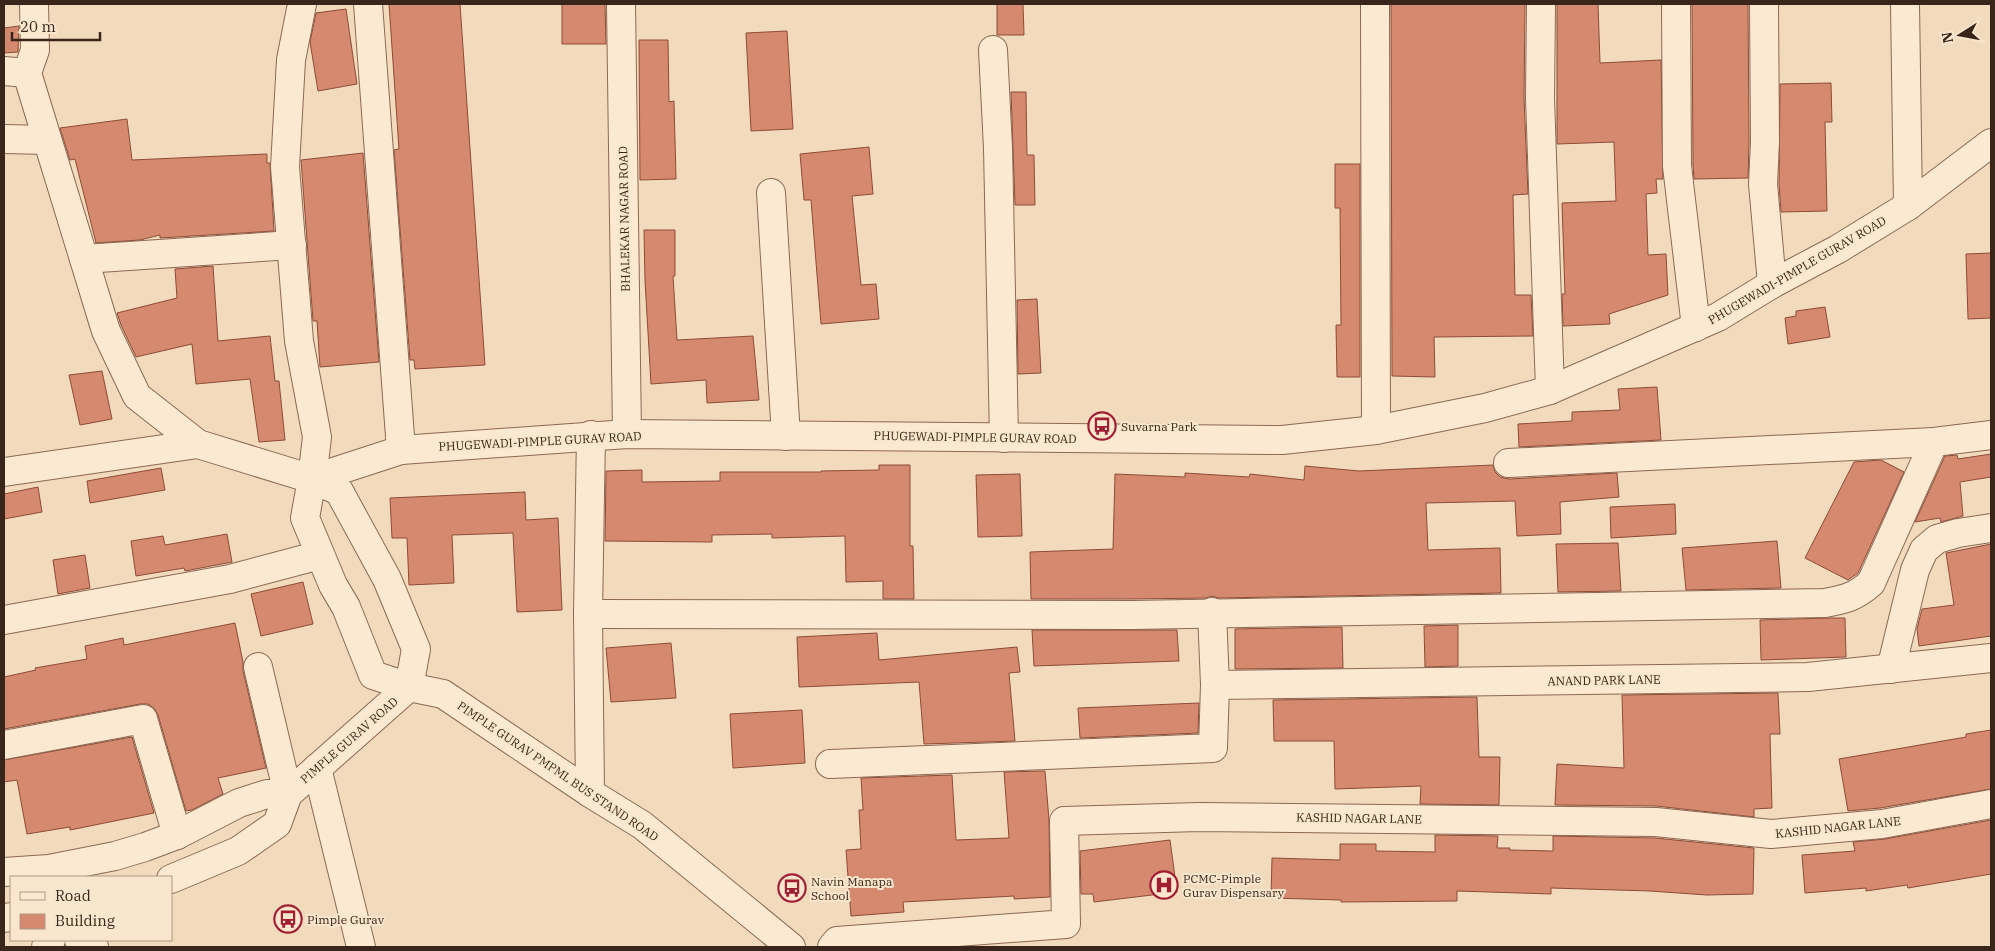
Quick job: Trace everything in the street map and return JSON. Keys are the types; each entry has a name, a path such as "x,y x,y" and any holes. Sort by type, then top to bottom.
{"street":[{"path":"34,4 35,50 15,72 47,140 106,331 137,396 198,444 312,479 339,491 386,579 416,649 409,687"},
{"name":"PIMPLE GURAV PMPML BUS STAND ROAD","path":"302,4 291,60 285,167 299,341 317,437 305,518 320,555 346,607 373,675 409,687 443,694 590,793 642,825 791,947"},
{"path":"368,4 401,450"},
{"name":"BHALEKAR NAGAR ROAD","path":"621,4 627,434"},
{"path":"1375,4 1376,430"},
{"path":"1541,4 1540,98 1550,390"},
{"path":"1676,4 1677,166 1696,326"},
{"path":"1764,4 1766,142 1763,184 1772,284"},
{"path":"1905,4 1908,206"},
{"path":"993,50 998,148 1004,438"},
{"path":"4,138 47,140"},
{"name":"PHUGEWADI-PIMPLE GURAV ROAD","path":"312,479 401,450 591,435 1282,440 1376,430 1485,408 1550,390 1718,317 1772,284 1838,249 1908,206 1991,143"},
{"path":"771,192 786,436"},
{"path":"84,259 292,245"},
{"path":"590,793 588,614 591,435"},
{"path":"1508,463 1934,442 1991,435"},
{"path":"588,614 1132,615 1212,612 1825,603 1859,594 1872,583 1934,442"},
{"path":"4,472 198,444"},
{"path":"1891,669 1915,570 1924,550 1937,539 1958,533 1991,528"},
{"path":"4,620 230,579 320,555"},
{"path":"830,764 1213,748 1215,684 1212,612"},
{"name":"ANAND PARK LANE","path":"1215,684 1808,677 1991,658"},
{"path":"4,872 49,870 116,856 177,835 239,803 267,794 288,794 258,667"},
{"name":"PIMPLE GURAV ROAD","path":"172,879 238,851 277,824 288,794 409,687"},
{"path":"4,745 143,719 177,835"},
{"path":"317,768 361,947"},
{"name":"KASHID NAGAR LANE","path":"832,947 837,941 1066,924 1064,821 1209,817 1656,822 1772,834 1882,824 1991,804"},
{"path":"81,941 94,947"}],"building":[{"path":"389,4 460,4 485,365 415,369 414,360 410,360 394,150 399,149"},
{"path":"562,4 605,4 606,44 562,44"},
{"path":"997,4 1023,4 1024,35 997,35"},
{"path":"1391,4 1525,4 1524,98 1528,194 1513,195 1515,295 1531,295 1533,336 1434,337 1435,377 1392,376"},
{"path":"1557,4 1598,4 1600,63 1661,60 1663,179 1656,179 1657,193 1646,194 1648,255 1666,254 1668,295 1609,314 1610,324 1563,326 1562,294 1565,294 1562,203 1616,201 1614,142 1557,144"},
{"path":"1692,4 1748,4 1748,178 1694,179"},
{"path":"346,9 357,84 318,91 310,42 316,13"},
{"path":"19,26 18,52 4,53 4,28"},
{"path":"787,31 793,129 751,131 746,33"},
{"path":"639,40 668,40 669,102 674,101 676,179 640,180"},
{"path":"1831,83 1832,122 1825,122 1827,211 1781,212 1779,184 1780,84"},
{"path":"1011,92 1026,92 1027,155 1034,155 1035,205 1015,205"},
{"path":"127,119 132,160 267,154 267,163 270,163 274,231 160,238 160,235 140,240 96,243 75,159 70,160 60,128"},
{"path":"869,147 873,194 852,196 861,285 876,284 879,319 821,324 811,200 804,200 800,154"},
{"path":"363,153 379,362 320,367 317,321 313,321 301,160"},
{"path":"1335,164 1360,164 1360,377 1337,377 1336,325 1341,325 1340,208 1335,208"},
{"path":"644,230 675,230 675,276 673,276 677,340 753,336 759,400 707,403 706,380 651,384"},
{"path":"1991,253 1991,318 1968,319 1966,254"},
{"path":"213,266 218,341 270,336 275,381 279,381 285,440 259,442 250,379 196,384 192,344 136,357 121,325 117,313 177,298 175,269"},
{"path":"1037,299 1041,373 1018,374 1017,300"},
{"path":"1825,307 1830,337 1788,344 1785,318 1796,316 1796,311"},
{"path":"102,371 112,419 80,425 69,375"},
{"path":"1657,387 1661,440 1519,447 1518,424 1572,421 1572,412 1620,410 1618,389"},
{"path":"1991,454 1991,477 1960,482 1963,516 1941,522 1940,518 1915,522 1945,456 1957,455 1958,459"},
{"path":"1881,460 1904,472 1858,573 1848,580 1805,558 1854,462"},
{"path":"879,465 910,465 910,546 913,546 914,599 883,599 883,581 846,582 845,536 772,538 772,534 712,535 712,542 605,541 606,471 642,470 642,482 720,481 720,472 879,470"},
{"path":"1493,465 1495,472 1500,477 1509,479 1617,473 1619,497 1560,502 1561,534 1517,536 1515,501 1426,503 1428,550 1500,548 1501,593 1031,599 1030,552 1113,549 1115,474 1185,477 1185,473 1249,477 1250,474 1304,480 1305,466 1359,471"},
{"path":"161,468 165,490 90,503 87,481"},
{"path":"1020,474 1022,536 978,537 976,475"},
{"path":"38,487 42,512 4,519 4,494"},
{"path":"525,492 526,520 558,518 562,610 517,612 513,533 452,535 454,583 409,585 407,538 392,538 390,498"},
{"path":"1675,504 1676,534 1611,538 1610,507"},
{"path":"227,534 232,562 185,571 184,568 136,576 131,541 163,536 165,545"},
{"path":"1777,541 1781,588 1686,590 1682,548"},
{"path":"1618,543 1621,591 1558,592 1556,544"},
{"path":"1991,544 1991,636 1919,646 1917,629 1922,609 1954,605 1946,553"},
{"path":"85,555 90,588 58,594 53,560"},
{"path":"303,582 313,624 261,636 251,594"},
{"path":"1845,618 1846,657 1761,660 1760,620"},
{"path":"235,623 243,671 266,768 218,778 223,794 192,810 186,811 158,715 154,708 148,704 4,729 4,677 36,670 35,668 87,659 85,646 123,638 124,645"},
{"path":"1458,625 1458,666 1425,667 1424,626"},
{"path":"1342,627 1343,668 1235,669 1235,629"},
{"path":"1032,630 1177,630 1179,661 1034,666"},
{"path":"877,633 879,660 1017,647 1020,672 1009,673 1015,741 924,744 919,682 799,687 797,637"},
{"path":"671,643 676,698 611,702 606,648"},
{"path":"1778,693 1780,734 1770,734 1772,808 1754,809 1754,817 1656,806 1555,805 1557,764 1624,768 1622,695"},
{"path":"1477,697 1479,757 1500,757 1499,805 1420,804 1421,786 1335,789 1334,741 1274,741 1273,700"},
{"path":"1199,703 1198,733 1080,738 1078,708"},
{"path":"802,710 805,763 733,768 730,714"},
{"path":"1991,730 1991,789 1880,808 1848,811 1839,759 1966,737 1966,734"},
{"path":"132,737 154,813 70,830 70,827 27,834 17,780 4,782 4,760"},
{"path":"1045,771 1049,820 1050,897 1014,899 1014,896 903,902 904,912 851,916 846,850 861,849 859,810 863,810 861,778 952,775 956,840 1009,838 1004,772"},
{"path":"1991,820 1991,874 1908,888 1907,885 1866,891 1866,888 1805,893 1802,855 1855,851 1853,842 1885,839"},
{"path":"1435,835 1498,836 1497,848 1510,848 1509,850 1553,851 1553,836 1655,838 1754,848 1753,894 1707,895 1551,888 1551,894 1457,891 1457,901 1341,902 1341,900 1271,898 1272,858 1340,860 1340,844 1376,844 1376,851 1435,852"},
{"path":"1170,840 1177,892 1094,902 1093,894 1081,894 1080,851"}],"place":[{"name":"Suvarna Park","path":"1102,426"},
{"name":"PCMC-Pimple Gurav Dispensary","path":"1164,885"},
{"name":"Navin Manapa School","path":"792,888"},
{"name":"Pimple Gurav","path":"288,919"}]}
